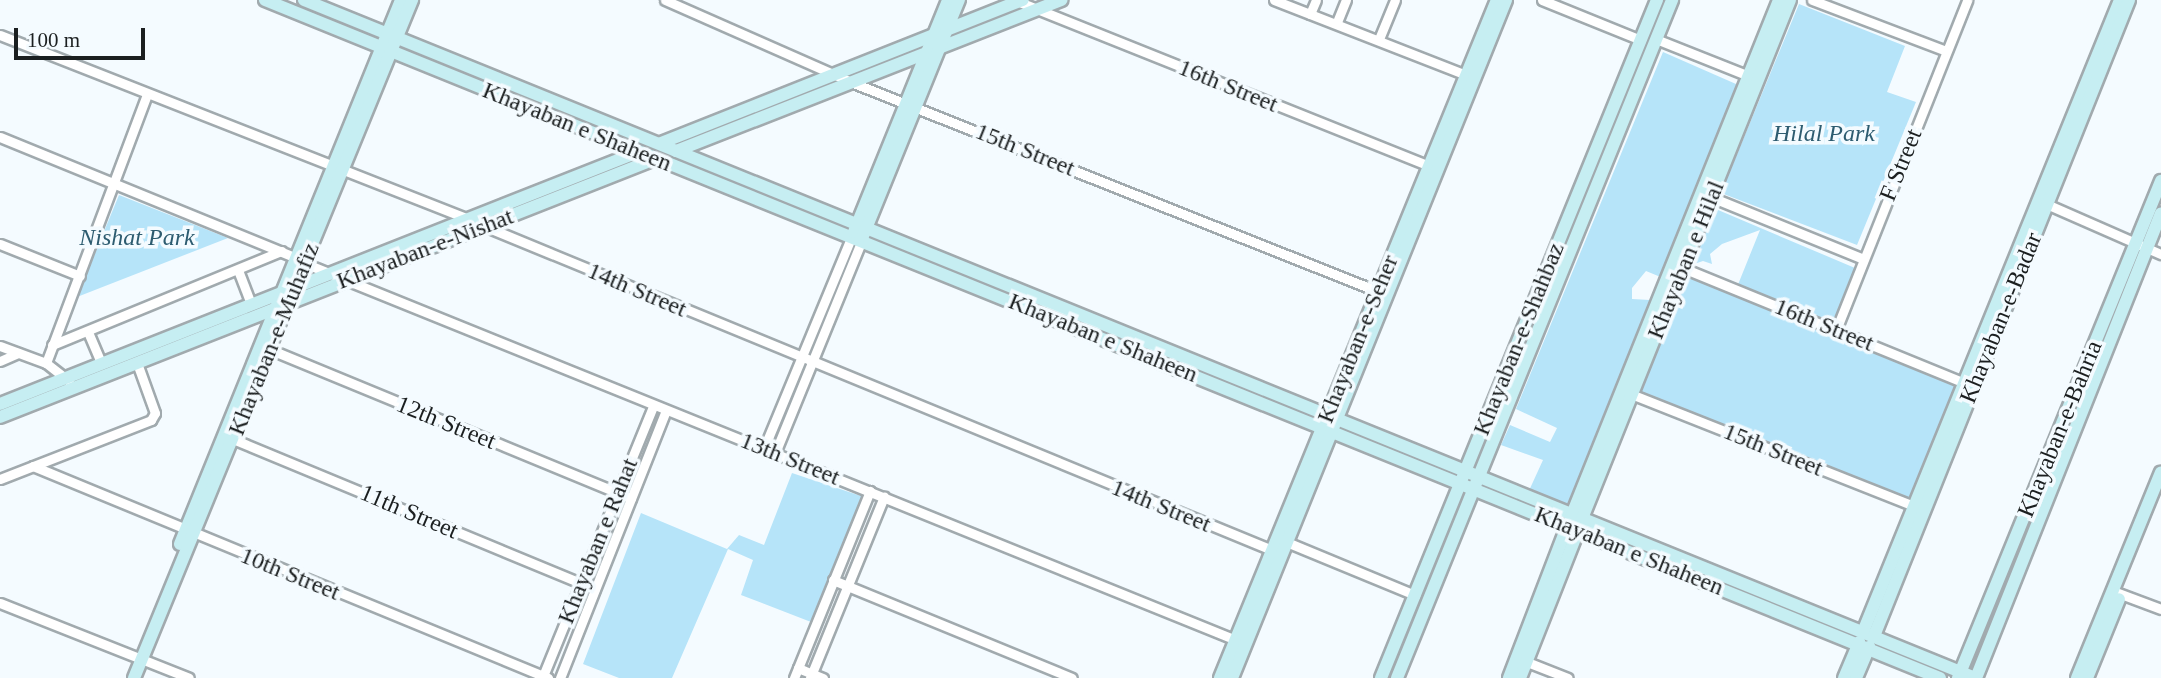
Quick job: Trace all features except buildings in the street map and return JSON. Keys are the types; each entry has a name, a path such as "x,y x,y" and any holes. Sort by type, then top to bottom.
{"main road":[{"name":"Khayaban e Shaheen","path":"265,0 655,159 859,234 1462,478 1479,478 1574,524"},
{"name":"Khayaban e Shaheen","path":"304,0 661,143 859,234"},
{"name":"Khayaban-e-Muhafiz","path":"127,678 139,658 387,49 401,0"},
{"name":"Khayaban-e-Muhafiz","path":"392,36 412,0"},
{"path":"938,38 948,0"},
{"path":"859,234 938,38 959,0"},
{"path":"661,143 836,74 938,38 1062,0"},
{"name":"Khayaban-e-Seher","path":"1433,167 1466,75 1497,0"},
{"name":"Khayaban-e-Seher","path":"1220,678 1279,544 1433,167 1506,0"},
{"name":"Khayaban-e-Shahbaz","path":"1381,678 1657,0"},
{"name":"Khayaban-e-Shahbaz","path":"1397,678 1672,0"},
{"path":"1753,77 1779,0"},
{"name":"Khayaban e Hilal","path":"1522,661 1753,77 1790,0"},
{"name":"Khayaban-e-Badar","path":"2043,203 2120,0"},
{"name":"Khayaban-e-Badar","path":"1844,678 1866,639 2043,203 2129,0"},
{"path":"676,151 925,52 938,38 1019,1"},
{"path":"910,104 925,52"},
{"name":"Khayaban-e-Nishat","path":"0,417 136,363 285,298 329,274 638,152"},
{"name":"Khayaban-e-Nishat","path":"0,404 251,304 285,298 344,281 655,159"},
{"name":"Khayaban-e-Bahria","path":"1975,678 2141,246 2161,181"},
{"name":"Khayaban-e-Bahria","path":"1959,675 2141,246 2161,214"},
{"path":"2087,678 2161,472"},
{"name":"Khayaban e Shaheen","path":"1462,478 1475,491 1574,524 1959,675 1975,678"},
{"path":"2077,678 2161,494"},
{"name":"Khayaban-e-Seher","path":"1232,678 1279,544"},
{"name":"Khayaban e Shaheen","path":"1866,639 1940,678"},
{"name":"Khayaban-e-Badar","path":"1856,678 1866,639"},
{"name":"Khayaban-e-Muhafiz","path":"135,678 139,658"},
{"path":"1509,678 1522,661"},
{"path":"1520,678 1522,661"}],"street":[{"name":"15th Street","path":"665,0 851,82 1382,293"},
{"path":"1274,0 1337,22 1466,75"},
{"path":"1310,14 1316,0"},
{"path":"1337,22 1346,0"},
{"path":"1379,39 1395,0"},
{"path":"1542,0 1641,40"},
{"path":"1812,0 1946,51"},
{"name":"F Street","path":"1836,330 1967,0"},
{"name":"16th Street","path":"1019,1 1433,167"},
{"name":"14th Street","path":"0,35 468,219 813,365 1415,594"},
{"path":"1656,39 1753,77"},
{"path":"46,363 147,94"},
{"path":"0,137 300,261"},
{"path":"1706,195 1864,259"},
{"path":"2043,203 2161,254"},
{"path":"764,448 800,359 859,234"},
{"path":"775,453 813,365 859,234"},
{"path":"0,244 79,276"},
{"path":"52,345 281,251"},
{"name":"13th Street","path":"300,261 1236,640"},
{"name":"16th Street","path":"1678,266 1969,385"},
{"path":"238,270 251,304"},
{"path":"88,332 101,363"},
{"path":"0,346 46,363 76,387"},
{"name":"12th Street","path":"265,348 631,498"},
{"path":"0,361 18,353"},
{"path":"0,480 151,420 155,413 136,363"},
{"name":"15th Street","path":"1627,393 1920,509"},
{"name":"Khayaban e Rahat","path":"545,677 653,406"},
{"path":"560,678 666,410"},
{"name":"11th Street","path":"229,438 595,589"},
{"name":"10th Street","path":"33,466 189,533 545,677"},
{"path":"794,678 870,491"},
{"path":"811,676 884,497"},
{"path":"833,580 1072,678"},
{"path":"2117,592 2161,609"},
{"path":"0,603 189,678"},
{"path":"1522,661 1568,678"},
{"path":"798,668 811,676 822,678"}],"green space":[{"name":"Hilal Park","path":"1799,4 1905,46 1887,92 1916,102 1857,245 1721,193"},
{"path":"1663,52 1736,84 1737,90 1663,278 1646,271 1632,288 1632,299 1650,300 1653,308 1569,513 1527,495 1543,460 1501,445 1510,425 1550,442 1557,428 1516,409"},
{"name":"Nishat Park","path":"119,195 228,238 77,297"},
{"path":"1711,207 1855,268 1834,325 1737,287 1760,230 1722,244 1710,254 1712,264 1703,261 1685,267"},
{"path":"1687,277 1959,386 1913,502 1635,393"},
{"path":"792,473 864,497 811,622 741,595 753,560 728,549 672,678 619,678 583,664 641,513 727,549 739,535 764,545"}]}
